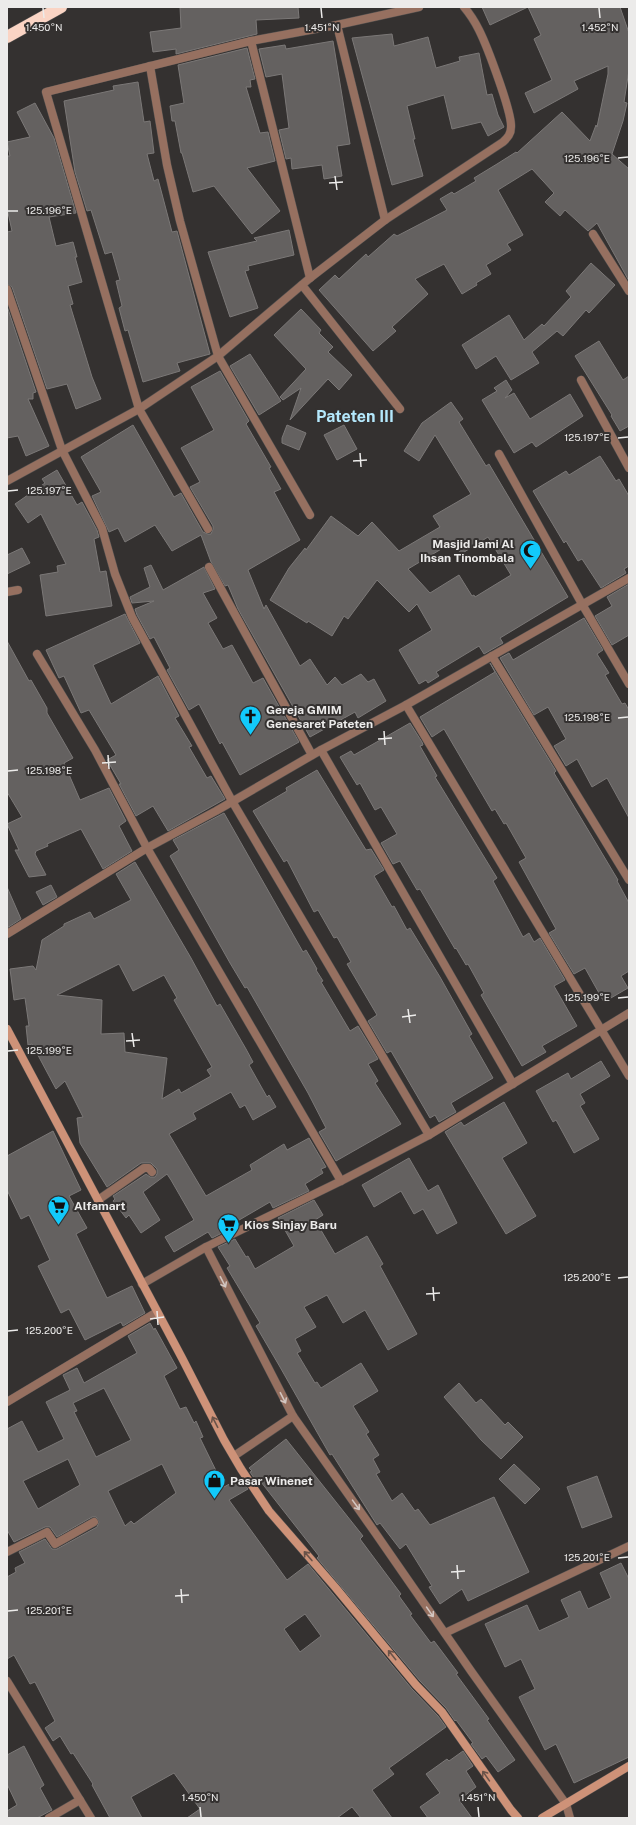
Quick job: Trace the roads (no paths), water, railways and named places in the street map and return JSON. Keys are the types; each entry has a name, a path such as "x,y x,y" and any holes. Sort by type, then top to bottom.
{"highway":[{"path":"7,37 61,7"}],"street":[{"path":"208,530 139,409 46,92 251,41 337,25 419,7"},
{"path":"7,481 139,409 218,356 310,278 385,220 503,142 510,135 512,126 510,111 480,32 472,17 464,7"},
{"path":"337,25 385,220"},
{"path":"251,41 310,278"},
{"path":"150,66 167,165 180,221 218,356 310,515"},
{"path":"593,234 629,291"},
{"path":"302,285 400,409"},
{"path":"7,289 62,450 102,528 115,574 132,617 232,801 429,1135"},
{"path":"581,380 629,468"},
{"path":"499,454 582,604 629,684"},
{"path":"209,567 312,756"},
{"path":"7,934 147,848 321,750 406,705 629,578"},
{"path":"7,592 18,590"},
{"path":"37,654 95,750 147,848 341,1181"},
{"path":"492,656 629,880"},
{"path":"406,705 629,1076"},
{"path":"321,750 513,1084"},
{"path":"142,1284 206,1247 341,1181 429,1135 602,1031 629,1013"},
{"path":"7,1029 234,1456 269,1511 335,1586 416,1686 442,1712 518,1818"},
{"path":"98,1200 144,1168 149,1168 152,1172"},
{"path":"206,1247 293,1416 566,1804 570,1818"},
{"path":"7,1402 157,1312"},
{"path":"234,1456 293,1416"},
{"path":"7,1552 47,1532 55,1544 94,1522"},
{"path":"445,1633 629,1546"},
{"path":"7,1681 91,1818"},
{"path":"542,1818 629,1766"},
{"path":"49,1818 80,1800"}],"place":[{"name":"Masjid Jami Al Ihsan Tinombala","path":"530,570"},
{"name":"Gereja GMIM Genesaret Pateten","path":"250,736"},
{"name":"Alfamart","path":"59,1226"},
{"name":"Kios Sinjay Baru","path":"228,1244"},
{"name":"Pasar Winenet","path":"215,1500"}],"district":[{"name":"Pateten III","path":"355,416"}]}
